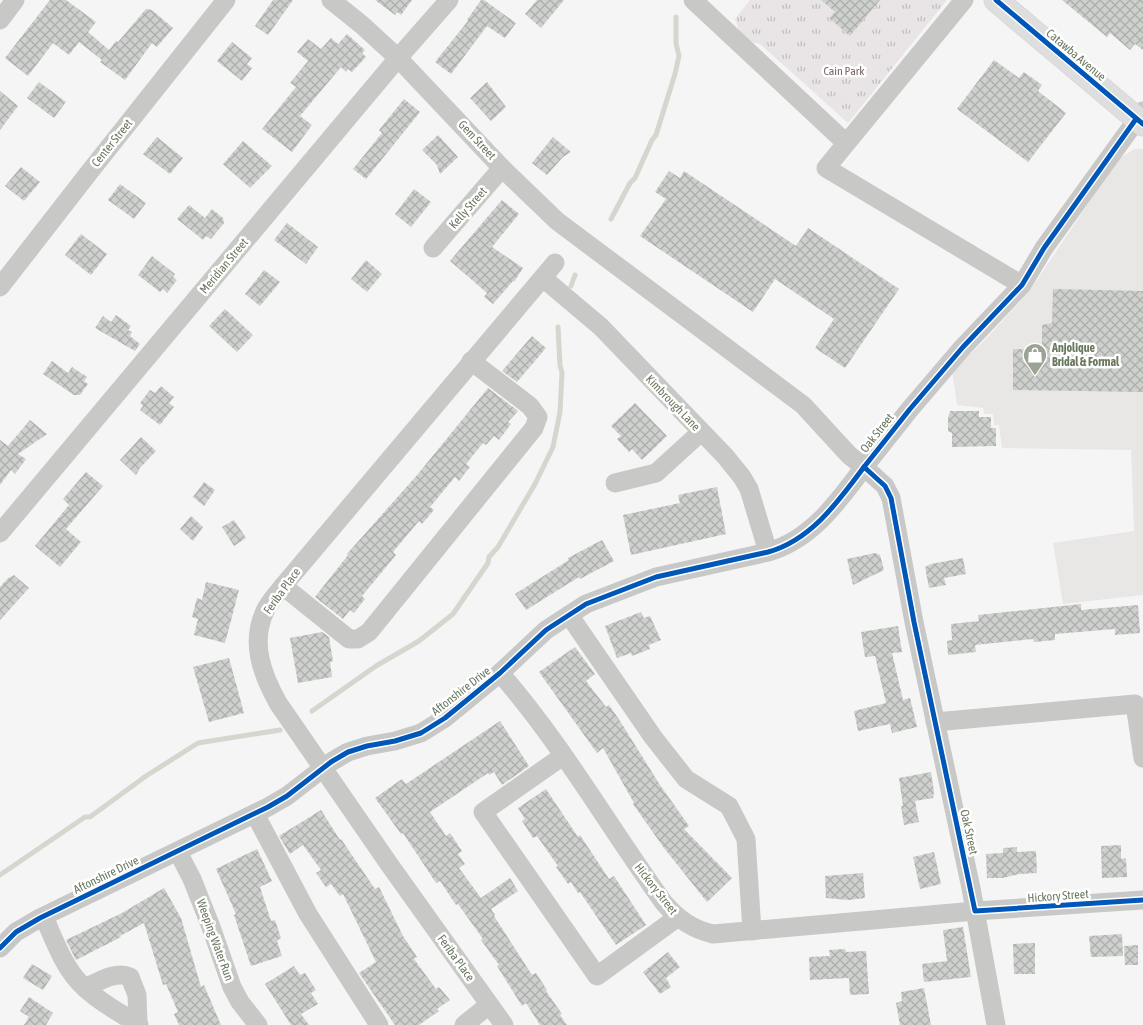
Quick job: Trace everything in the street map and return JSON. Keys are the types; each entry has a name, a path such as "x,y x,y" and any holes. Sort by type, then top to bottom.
{"main road":[{"name":"Catawba Avenue","path":"996,0 1141,118"}],"street":[{"path":"0,20 16,0"},
{"name":"Center Street","path":"0,287 226,0"},
{"name":"Gem Street","path":"331,0 362,24 398,58 502,168 557,221 803,405 849,455 864,467"},
{"name":"Meridian Street","path":"0,533 398,58 449,0"},
{"path":"693,0 846,143"},
{"path":"964,0 826,168 1022,284"},
{"name":"Oak Street","path":"996,1025 975,911 890,498 885,486 864,467 958,353 1022,284 1044,248 1141,118"},
{"name":"Kelly Street","path":"433,248 502,168"},
{"name":"Feriba Place","path":"504,1025 322,769 278,703 266,682 260,664 258,633 265,609 283,586 555,263"},
{"name":"Kimbrough Lane","path":"543,278 601,327 725,456 749,489 768,552"},
{"path":"283,586 349,639 358,639 369,632 534,428 538,417 530,406 471,361"},
{"path":"615,483 656,472 701,432"},
{"name":"Aftonshire Drive","path":"0,948 16,932 44,916 255,814 287,796 348,752 421,733 459,708 546,630 586,604 656,577 780,549 797,540 812,528 840,499 864,467"},
{"path":"569,615 653,737 686,779 729,806 746,839 752,931"},
{"name":"Hickory Street","path":"500,673 563,756 664,903 678,917 699,931 713,934 975,911 1143,900"},
{"path":"935,722 1135,704 1143,757"},
{"path":"563,756 483,812 597,976 678,917"},
{"path":"255,814 308,914 379,1025"},
{"name":"Weeping Water Run","path":"178,852 192,879 232,987 240,1002 258,1025"},
{"path":"44,916 66,964 85,988 138,1024"},
{"path":"85,988 118,974 130,976 137,996 138,1024"},
{"path":"464,1025 489,1005"}],"shaded area":[{"path":"1134,149 1143,149 1143,595 1063,604 1053,543 1134,531 1131,450 1002,448 999,425 994,425 993,414 984,414 983,408 957,405 952,370 983,342 1029,292 1118,159"}],"green space":[{"name":"Cain Park","path":"750,0 821,0 835,12 829,18 850,36 880,0 947,0 848,123 760,44 742,40 735,19"}],"building":[{"path":"50,0 66,0 96,22 88,32 109,50 146,9 152,10 173,28 157,47 152,43 125,80 100,62 102,60 79,42 69,55 53,43 28,76 5,58"},
{"path":"273,0 293,0 268,35 255,26"},
{"path":"375,0 412,0 401,15 397,12 395,15"},
{"path":"481,0 484,0 516,23 505,38 487,26 451,74 435,62 468,21"},
{"path":"537,0 564,0 541,28 525,14"},
{"path":"821,0 880,0 850,36 829,18 835,12"},
{"path":"1062,0 1143,0 1143,50 1135,44 1130,50 1110,33 1107,37"},
{"path":"347,34 365,50 362,53 366,57 352,72 348,69 346,72 341,67 300,116 312,125 292,152 262,129 296,87 290,83 308,61 297,52 308,39 321,49 331,38 338,44"},
{"path":"232,42 252,58 247,64 252,68 242,81 217,61"},
{"path":"994,60 1019,78 1024,72 1042,85 1038,91 1066,113 1028,162 957,109"},
{"path":"39,82 66,102 54,118 27,98"},
{"path":"487,82 506,107 491,121 470,98"},
{"path":"0,91 18,106 0,130"},
{"path":"404,99 420,112 366,179 353,169 382,133 379,130"},
{"path":"438,135 458,157 440,174 437,165 422,150"},
{"path":"157,137 183,158 170,174 143,154"},
{"path":"553,137 571,152 563,157 547,175 532,163"},
{"path":"243,141 272,166 250,188 223,164"},
{"path":"21,167 40,182 24,201 5,186"},
{"path":"669,171 680,178 684,171 796,246 808,228 899,289 845,368 815,348 834,319 775,279 753,312 640,236 666,199 655,192"},
{"path":"120,184 146,203 134,219 108,200"},
{"path":"414,189 431,202 411,227 395,214"},
{"path":"502,200 519,214 492,247 523,268 514,282 493,304 484,297 487,293 450,261"},
{"path":"189,205 205,218 212,209 223,218 224,223 211,239 206,236 203,240 177,219"},
{"path":"287,223 318,247 306,264 274,240"},
{"path":"81,234 107,254 91,275 65,255"},
{"path":"152,256 175,274 173,277 177,280 167,293 163,289 160,292 138,275"},
{"path":"366,260 382,274 367,292 351,279"},
{"path":"264,270 280,282 260,306 245,294"},
{"path":"1053,289 1143,291 1143,392 1013,390 1013,349 1042,350 1042,325 1052,323"},
{"path":"225,309 253,335 237,352 209,326"},
{"path":"116,315 131,326 128,330 132,332 130,336 140,344 135,351 95,328 103,316 111,322"},
{"path":"532,336 546,348 517,382 502,371"},
{"path":"52,361 68,373 72,367 87,377 84,381 88,384 80,395 74,395 43,374"},
{"path":"161,386 174,397 169,403 174,407 160,425 140,410 143,406 140,403 150,390 155,393"},
{"path":"488,388 518,411 508,422 511,424 499,440 494,436 486,445 483,443 466,464 470,467 459,481 455,477 430,507 434,510 422,524 419,521 393,552 396,555 362,596 365,599 354,613 350,610 343,619 315,597 347,554 418,474"},
{"path":"635,403 667,436 642,460 632,449 629,452 617,439 621,436 611,426"},
{"path":"950,411 979,411 979,417 991,417 991,428 996,428 996,446 952,447 952,433 948,431"},
{"path":"30,420 47,434 18,454 26,459 15,474 11,470 0,485 0,440 8,446"},
{"path":"141,437 156,451 136,475 120,460"},
{"path":"86,472 103,486 66,529 81,542 60,567 35,546 69,505 63,499"},
{"path":"204,482 215,490 204,506 193,497"},
{"path":"717,487 726,534 631,555 623,515 680,503 678,495"},
{"path":"191,516 203,527 193,541 180,529"},
{"path":"234,520 246,538 234,546 222,527"},
{"path":"602,540 614,561 580,579 579,577 526,610 515,594 569,560 568,558"},
{"path":"875,553 880,555 884,570 853,585 847,559"},
{"path":"963,558 966,574 944,578 946,585 929,588 925,567 931,564"},
{"path":"14,575 29,588 0,620 0,587 7,579"},
{"path":"206,582 239,590 225,643 194,635 198,619 192,617 197,598 202,600"},
{"path":"1081,604 1081,610 1138,605 1140,633 1115,635 1115,629 1055,634 1055,640 1034,642 1033,639 975,645 976,652 948,655 947,641 952,640 951,624 979,621 978,615"},
{"path":"641,612 644,618 650,616 661,640 649,645 650,649 632,656 631,653 617,658 605,626"},
{"path":"898,626 902,652 892,653 903,700 910,698 917,727 892,733 890,724 858,731 854,711 886,703 875,656 865,657 861,632"},
{"path":"322,632 329,637 333,661 330,662 332,677 298,683 290,638"},
{"path":"575,647 595,674 586,681 606,707 609,705 620,721 660,785 689,826 684,829 732,878 707,902 664,848 633,804 603,748 597,753 539,672"},
{"path":"229,658 244,713 209,722 193,667"},
{"path":"500,721 529,766 502,785 494,772 489,775 488,773 430,812 446,836 450,833 462,851 458,854 465,864 459,868 481,898 510,878 518,891 491,909 532,975 536,973 567,1025 540,1025 526,1003 522,1006 497,966 499,965 481,940 483,939 440,881 436,883 403,833 401,834 375,798 402,779 406,784"},
{"path":"931,772 933,798 915,801 919,822 904,825 899,778"},
{"path":"546,789 609,879 614,876 646,925 616,945 580,892 578,893 571,882 568,884 537,836 533,838 522,821 525,819 518,808"},
{"path":"321,810 375,889 379,887 403,936 417,957 414,959 436,989 439,987 450,1000 437,1009 439,1011 419,1025 395,1025 359,973 376,962 343,894 340,896 331,884 326,887 316,873 321,870 303,845 290,854 279,836"},
{"path":"1121,845 1121,859 1126,858 1127,877 1102,878 1101,846"},
{"path":"1017,847 1017,852 1036,851 1037,873 1019,874 1003,878 987,878 986,854 1003,853 1003,848"},
{"path":"257,849 272,881 260,887 271,921 275,920 281,938 277,941 282,956 251,966 234,915 236,914 216,869"},
{"path":"934,852 941,884 920,889 913,857"},
{"path":"863,873 865,898 849,900 826,898 825,876"},
{"path":"164,888 181,918 201,987 204,985 221,1025 179,1025 174,1014 178,1012 166,984 163,985 144,923 76,960 66,940 122,913"},
{"path":"963,927 971,977 924,982 922,964 947,961 943,930"},
{"path":"1122,934 1123,956 1091,957 1089,936"},
{"path":"1035,943 1035,974 1014,974 1013,944"},
{"path":"1138,945 1138,965 1125,965 1124,946"},
{"path":"845,949 846,952 866,951 869,994 850,995 849,978 810,980 809,957 830,956 829,950"},
{"path":"668,952 680,967 666,978 671,987 660,994 643,972"},
{"path":"32,964 52,976 43,990 23,978"},
{"path":"294,966 300,975 305,973 316,990 311,993 318,1004 301,1014 309,1025 291,1025 265,984"},
{"path":"924,988 931,1025 900,1025 896,1003 902,1001 901,992"},
{"path":"29,997 53,1013 46,1025 24,1025 29,1017 20,1011"}],"waterway":[{"path":"611,219 630,183 635,178 656,135 679,56 676,43 676,17"},
{"path":"571,286 575,275"},
{"path":"312,711 376,666 419,641 453,614 488,563 489,557 498,547 535,484 553,447 560,412 562,373 558,327"},
{"path":"0,875 85,817 90,817 146,776 198,743 280,730"}],"cycle path":[{"path":"996,0 1143,124"},
{"path":"1136,119 1044,248 1022,285 963,347 864,467 885,486 891,498 914,622 975,911 1143,900"},
{"path":"0,948 16,932 40,918 268,807 287,796 331,762 348,752 421,733 445,718 500,673 546,630 586,604 656,577 768,552 797,539 834,506 864,467"}],"place":[{"name":"Anjolique Bridal & Formal","path":"1035,376"}]}
